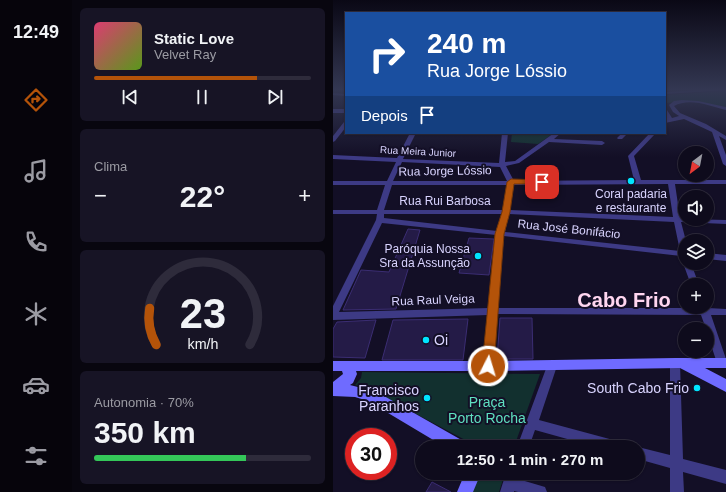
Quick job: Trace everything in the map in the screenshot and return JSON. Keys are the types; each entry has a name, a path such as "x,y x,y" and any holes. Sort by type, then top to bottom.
{"main road":[{"path":"679,363 726,386"},
{"path":"339,366 552,366 724,363"},
{"path":"333,389 348,379 350,374 339,366"},
{"path":"333,389 355,391 372,396 447,440"},
{"path":"465,492 470,480"}],"street":[{"path":"676,112 725,137"},
{"path":"335,129 345,115"},
{"path":"667,119 684,117"},
{"path":"335,129 345,125"},
{"path":"333,140 345,125"},
{"path":"715,132 726,164"},
{"path":"333,315 380,220 379,212 390,183 413,134"},
{"path":"488,366 500,234 506,212 511,182 502,165 505,134"},
{"name":"Rua Meira Junior","path":"333,157 502,165 517,162 557,134"},
{"path":"620,138 624,134"},
{"path":"638,182 631,156 652,134"},
{"path":"548,140 602,143"},
{"path":"671,182 680,234"},
{"name":"Rua Jorge Lóssio","path":"333,183 726,182"},
{"name":"Rua Rui Barbosa","path":"333,212 506,212 726,222"},
{"name":"Rua José Bonifácio","path":"380,220 678,254"},
{"path":"714,257 726,258"},
{"name":"Rua Raul Veiga","path":"333,315 493,311 678,310"},
{"name":"Rua Raul Veiga","path":"714,311 726,312"},
{"path":"705,314 724,363"},
{"path":"677,492 679,363"},
{"path":"525,440 552,366"},
{"path":"531,423 592,440"},
{"path":"645,455 726,477"},
{"path":"510,483 540,492"}],"green space":[{"path":"512,134 553,134 538,144 511,142"},
{"name":"Praça Porto Rocha","path":"362,372 540,374 516,440 465,440 371,390 355,385 361,378"},
{"path":"476,480 503,480 499,492 472,492"}],"building":[{"path":"408,229 420,230 396,309 343,310 361,270 389,272"},
{"name":"Paróquia Nossa Sra da Assunção","path":"469,238 494,239 489,275 459,273"},
{"path":"500,318 532,318 533,359 497,359"},
{"name":"Oi","path":"468,319 463,360 382,360 393,320"},
{"path":"376,320 365,358 333,357 333,329 337,322"},
{"path":"432,482 451,492 426,492"}],"place":[{"name":"Coral padaria e restaurante","path":"631,181"},
{"name":"Paróquia Nossa Sra da Assunção","path":"478,256"},
{"name":"Oi","path":"426,340"},
{"name":"South Cabo Frio","path":"697,388"},
{"name":"Francisco Paranhos","path":"427,398"}],"district":[{"name":"Cabo Frio","path":"624,300"}],"route":[{"path":"488,366 500,234 506,212 511,182 542,182"}]}
